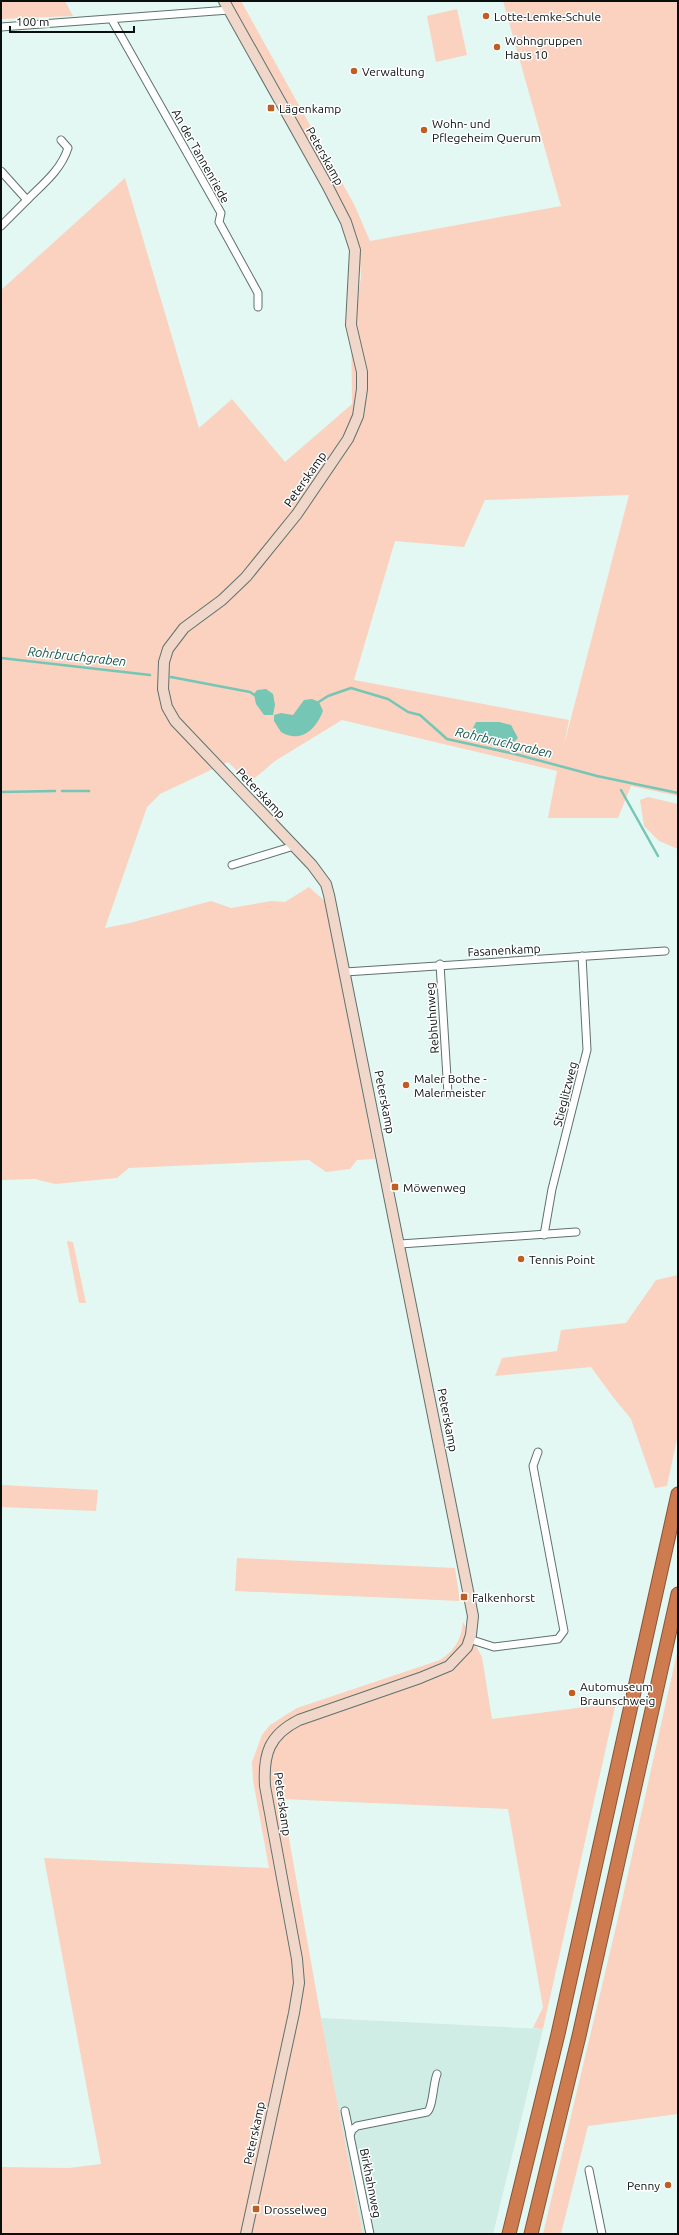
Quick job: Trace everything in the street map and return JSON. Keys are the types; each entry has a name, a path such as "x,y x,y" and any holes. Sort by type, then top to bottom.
{"highway":[{"path":"509,2234 558,2034 678,1494"},
{"path":"531,2234 579,2036 678,1594"}],"street":[{"name":"Peterskamp","path":"224,1 328,185 348,228 355,250 351,324 362,372 362,394 358,416 348,439 297,514 246,577 222,600 178,634 168,649 163,668 162,681 164,698 175,721 294,846 326,884 346,972 471,1598 473,1616 469,1640 459,1657 442,1669 299,1720 283,1730 270,1746 265,1763 265,1786 297,1959 299,1983 246,2234"},
{"path":"1,27 112,20 229,10"},
{"name":"An der Tannenriede","path":"112,20 221,213 219,222 258,293 258,307"},
{"path":"1,226 58,169 68,148 61,140"},
{"path":"1,171 27,200"},
{"path":"232,865 294,846"},
{"name":"Fasanenkamp","path":"346,972 440,964 665,951"},
{"name":"Stieglitzweg","path":"544,1235 552,1189 587,1050 582,956"},
{"name":"Rebhuhnweg","path":"440,964 448,1094"},
{"path":"400,1244 576,1232"},
{"path":"469,1640 486,1646 499,1647 558,1639 564,1631 533,1466 538,1452"},
{"name":"Birkhahnweg","path":"350,2136 354,2127 427,2112 431,2108 433,2084 437,2074"},
{"name":"Birkhahnweg","path":"345,2111 370,2234"},
{"path":"589,2170 602,2234"}],"shaded area":[{"path":"1,1 65,1 73,16 1,19"},
{"path":"229,1 241,1 355,206 370,241 561,206 503,1 678,1 678,796 631,786 618,818 548,818 557,771 342,720 275,761 249,783 228,762 160,794 147,807 105,928 130,923 211,901 231,908 271,901 285,902 309,887 327,903 375,1159 357,1160 350,1169 326,1172 309,1160 129,1168 117,1178 55,1184 35,1179 1,1180 1,290 125,178 199,428 232,399 285,462 352,404 351,318 357,303 361,277 359,246 351,219","holes":["629,495 564,745 569,720 354,680 395,541 464,547 485,500"]},
{"path":"457,9 467,55 436,62 427,16"},
{"path":"648,797 678,804 678,849 659,841 644,826 640,800"},
{"path":"67,1241 73,1242 86,1303 79,1303"},
{"path":"678,1275 678,1434 667,1486 655,1488 631,1419 591,1367 495,1376 502,1358 557,1351 561,1330 626,1323 656,1280"},
{"path":"1,1485 98,1490 96,1511 1,1507"},
{"path":"237,1558 455,1568 460,1601 235,1591"},
{"path":"463,1622 482,1657 492,1719 616,1703 543,2029 533,2028 543,2007 508,1809 282,1799 321,2018 363,2234 1,2234 1,2167 69,2168 101,2164 44,1858 269,1868 253,1780 252,1762 262,1735 270,1725 297,1708 440,1660 450,1652 456,1644 461,1634"},
{"path":"678,1648 678,2114 588,2126 561,2234 543,2234 619,1914"},
{"path":"321,2018 543,2029 493,2234 363,2234"}],"water":[{"path":"266,689 273,694 275,705 273,715 264,715 256,704 254,694 257,690"},
{"path":"312,699 319,702 323,711 312,729 307,733 295,736 281,732 274,721 274,715 281,713 293,715 304,700"},
{"path":"476,722 499,722 511,725 518,738 509,747 483,741 470,734"}],"waterway":[{"name":"Rohrbruchgraben","path":"1,658 150,675"},
{"name":"Rohrbruchgraben","path":"171,677 250,692 256,696"},
{"name":"Rohrbruchgraben","path":"317,703 328,696 351,688 388,699 408,712 420,715 447,739 515,754 597,776 678,793"},
{"path":"621,790 658,856"},
{"path":"1,792 55,791"},
{"path":"62,791 89,791"}],"place":[{"name":"Lotte-Lemke-Schule","path":"486,16"},
{"name":"Wohngruppen Haus 10","path":"497,47"},
{"name":"Verwaltung","path":"354,71"},
{"name":"Lägenkamp","path":"271,108"},
{"name":"Wohn- und Pflegeheim Querum","path":"424,130"},
{"name":"Maler Bothe - Malermeister","path":"406,1085"},
{"name":"Möwenweg","path":"395,1187"},
{"name":"Tennis Point","path":"521,1259"},
{"name":"Falkenhorst","path":"464,1597"},
{"name":"Automuseum Braunschweig","path":"572,1693"},
{"name":"Penny","path":"668,2185"},
{"name":"Drosselweg","path":"256,2209"}]}
